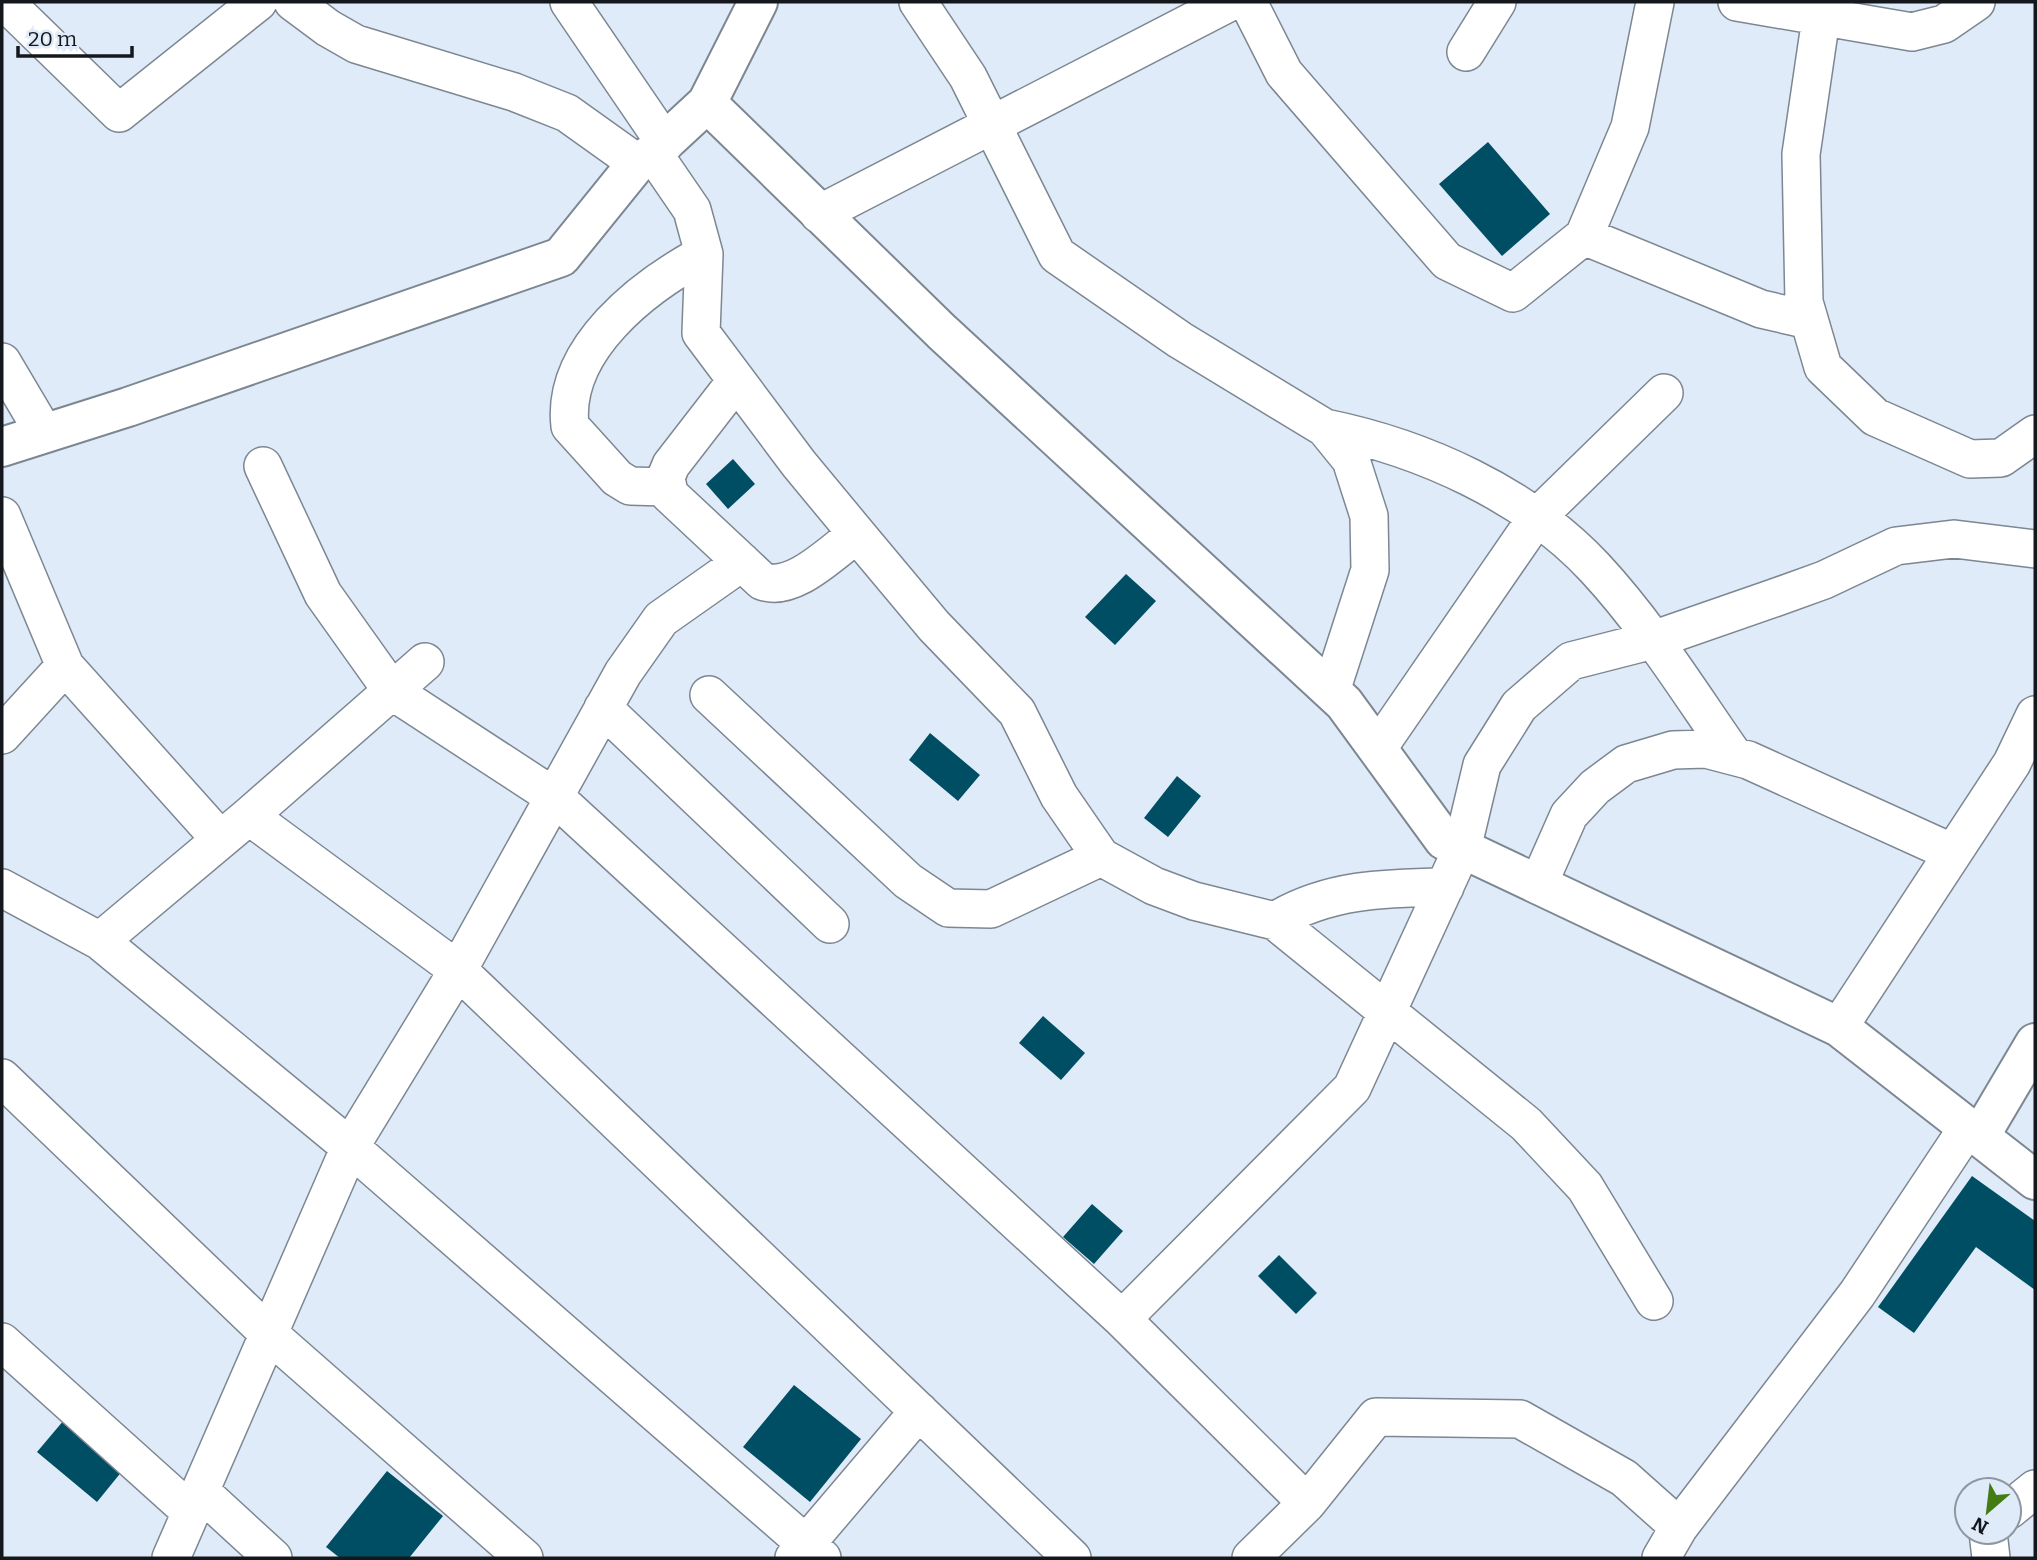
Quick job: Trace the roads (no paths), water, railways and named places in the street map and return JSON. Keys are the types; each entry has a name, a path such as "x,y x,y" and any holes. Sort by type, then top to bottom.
{"street":[{"path":"5,2 119,113 258,2"},
{"path":"293,2 328,28 356,44 514,92 567,113 652,153"},
{"path":"569,2 652,153 692,210 704,254 701,333 857,534 934,626 1017,712 1059,796 1101,857 1154,886 1194,901 1275,921 1526,1124 1585,1187 1654,1301"},
{"path":"2,447 561,257 652,153 707,103 758,2"},
{"path":"918,2 968,77 1057,255 1181,340 1325,428 1351,460 1369,516 1370,570 1331,691"},
{"path":"820,214 1230,2"},
{"path":"1248,2 1284,73 1447,261 1513,293 1584,236 1630,127 1655,2"},
{"path":"1466,52 1497,2"},
{"path":"1737,2 1912,32 1944,24 1976,2"},
{"path":"1821,18 1801,155 1804,302 1823,367 1875,417 1970,459 2001,458 2035,434"},
{"path":"707,103 1012,398 1344,703 1444,840 1839,1027 2035,1180"},
{"path":"1584,236 1761,309 1809,320"},
{"path":"666,487 630,486 617,478 569,426 571,385 599,338 636,297 670,272 704,254"},
{"path":"2,362 44,433"},
{"path":"736,381 671,465 666,487 669,494 762,581 781,585 857,534"},
{"path":"1378,748 1537,517 1664,393"},
{"path":"1325,428 1368,437 1417,454 1465,475 1537,517 1594,567 1653,640 1734,756"},
{"path":"264,467 323,594 392,691 556,798 1122,1319 1307,1503"},
{"path":"2,516 65,666 220,839"},
{"path":"1122,1319 1352,1088 1462,849 1482,765 1519,706 1571,661 1653,640 1824,580 1896,546 1954,539 2035,549"},
{"path":"171,1558 350,1147 458,970 556,798 603,708 662,619 742,562"},
{"path":"100,941 249,816 425,662"},
{"path":"2,735 65,666"},
{"path":"709,695 908,881 948,908 990,909 1101,857"},
{"path":"603,708 830,924"},
{"path":"1839,1027 2012,763 2035,715"},
{"path":"1538,885 1569,815 1595,787 1626,764 1673,750 1706,749 1734,756 1952,853"},
{"path":"249,816 458,970 1072,1558"},
{"path":"1275,921 1297,908 1332,895 1381,889 1445,887"},
{"path":"2,888 100,941 350,1147 807,1553 919,1411"},
{"path":"1661,1558 1679,1527 1857,1294 2035,1043"},
{"path":"2,1078 269,1334 524,1558"},
{"path":"2,1342 196,1501 273,1558"},
{"path":"1251,1558 1307,1503 1376,1417 1520,1419 1624,1478 1679,1527"}]}
